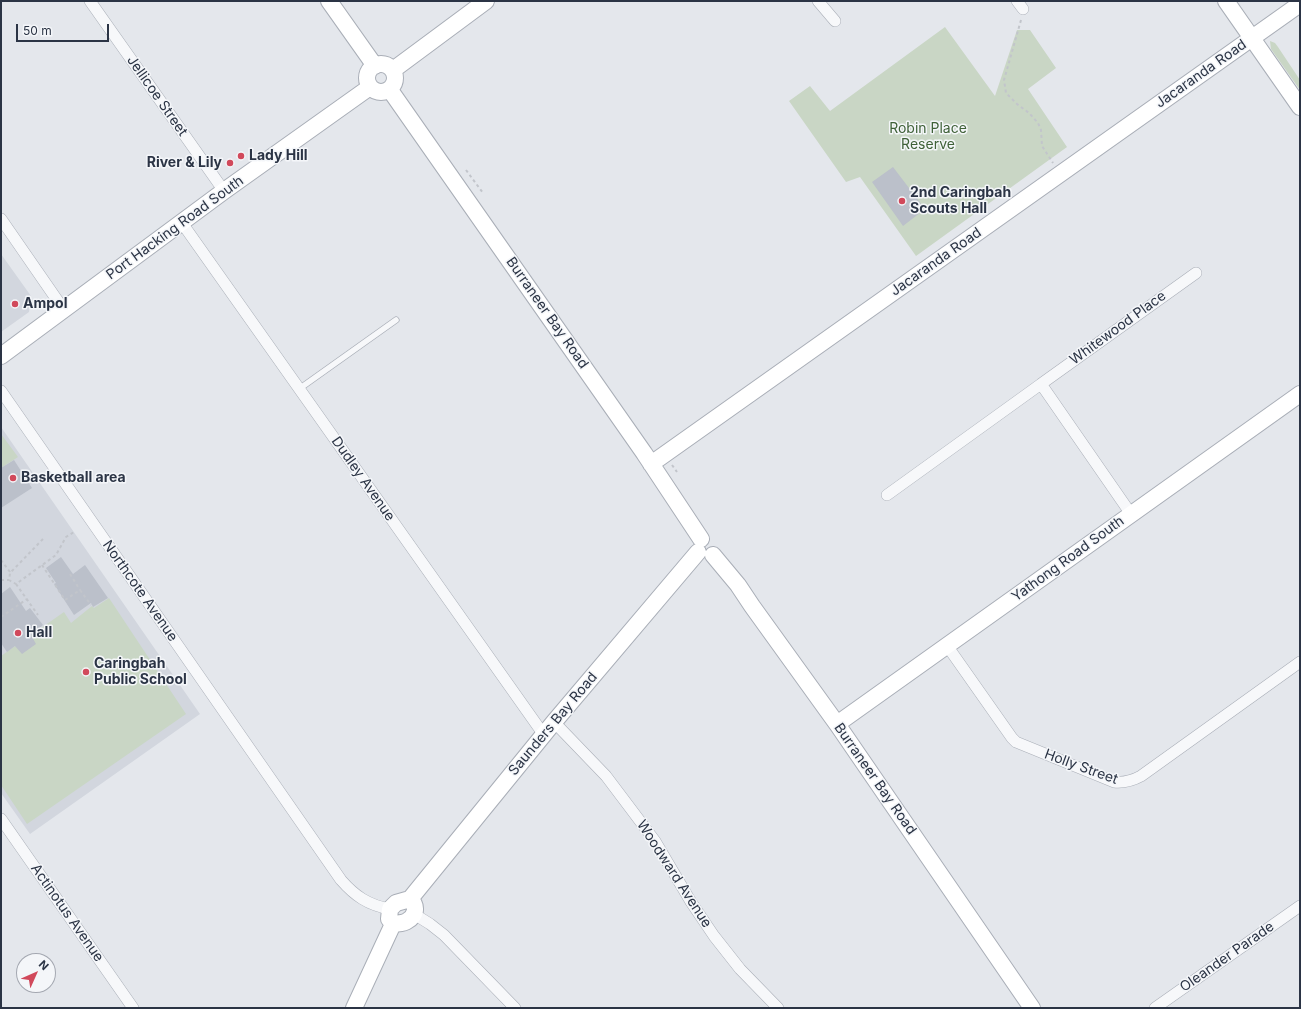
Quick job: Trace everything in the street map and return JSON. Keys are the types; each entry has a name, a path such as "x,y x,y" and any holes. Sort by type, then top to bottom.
{"street":[{"name":"Jellicoe Street","path":"90,1 224,191"},
{"path":"329,1 375,66"},
{"path":"393,70 486,1"},
{"path":"818,1 835,21"},
{"path":"1226,1 1300,107"},
{"name":"Jacaranda Road","path":"651,464 1300,4"},
{"path":"384,64 393,70 396,78 390,90 382,93 377,92 370,87 367,75 375,66 384,64"},
{"name":"Port Hacking Road South","path":"1,356 224,191 370,87"},
{"name":"Burraneer Bay Road","path":"390,90 651,464 704,548 738,585 837,724 1032,1008"},
{"path":"1,219 64,310"},
{"name":"Dudley Avenue","path":"182,223 544,734"},
{"name":"Whitewood Place","path":"887,495 1196,273"},
{"path":"1041,384 1131,514"},
{"name":"Northcote Avenue","path":"1,391 341,880 350,890 368,903 392,916"},
{"name":"Yathong Road South","path":"837,724 948,647 1300,394"},
{"name":"Saunders Bay Road","path":"412,907 544,734 704,548"},
{"name":"Holly Street","path":"948,647 1016,742 1114,782 1122,783 1141,776 1300,662"},
{"name":"Woodward Avenue","path":"554,722 606,776 655,841 691,902 714,936 740,969 778,1008"},
{"name":"Actinotus Avenue","path":"1,818 132,1008"},
{"path":"354,1008 396,903 412,907 444,935 515,1008"},
{"name":"Oleander Parade","path":"1155,1008 1300,906"}],"lane":[{"path":"299,389 396,320"}],"path":[{"path":"1020,5 1020,25 1004,80 1006,93 1038,123 1041,130 1042,146 1060,174"},
{"path":"466,170 482,193"},
{"path":"16,584 56,555 66,538 74,532"},
{"path":"9,580 10,573 43,539"},
{"path":"1,560 10,573"},
{"path":"42,565 65,600 80,590"},
{"path":"70,574 91,606"},
{"path":"1,580 9,580 16,584 38,615"},
{"path":"1,617 27,599"}],"shaded area":[{"name":"Ampol","path":"1,254 31,296 29,312 1,332"},
{"name":"Caringbah Public School","path":"1,427 200,714 30,834 1,793"}],"green space":[{"name":"Robin Place Reserve","path":"945,27 995,96 1017,30 1030,30 1056,68 1028,89 1067,147 916,256 860,177 846,182 789,101 810,86 830,111"},
{"path":"1270,41 1275,43 1300,80 1300,90 1271,49"},
{"path":"1,434 18,457 1,468"},
{"name":"Caringbah Public School","path":"109,598 186,714 27,824 1,785 1,656 64,612 71,623 92,606 94,608"}],"building":[{"name":"2nd Caringbah Scouts Hall","path":"893,167 925,209 903,226 872,182"},
{"name":"Basketball area","path":"14,460 32,488 1,508 1,468"},
{"path":"61,557 73,574 85,565 108,598 93,607 91,603 74,615 54,584 56,583 46,568"},
{"path":"10,587 26,611 30,608 43,625 31,635 36,644 22,654 15,646 7,652 1,643 1,594"}],"place":[{"name":"Lady Hill","path":"241,156"},
{"name":"River & Lily","path":"230,163"},
{"name":"2nd Caringbah Scouts Hall","path":"902,201"},
{"name":"Ampol","path":"15,304"},
{"name":"Basketball area","path":"13,478"},
{"name":"Hall","path":"18,633"},
{"name":"Caringbah Public School","path":"86,672"}]}
